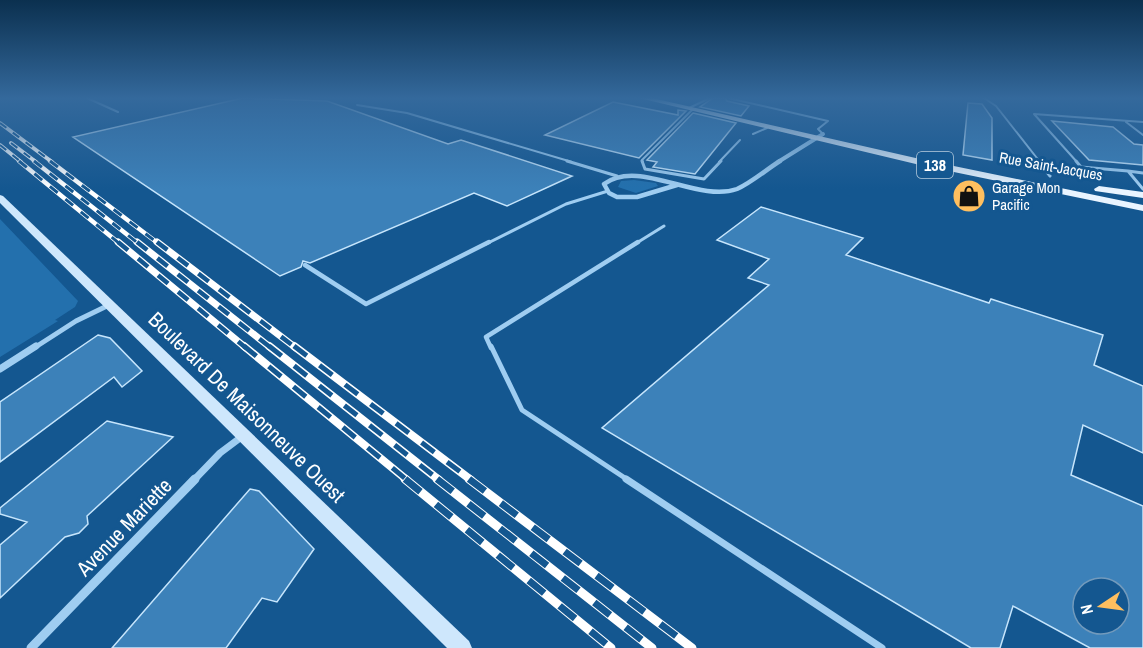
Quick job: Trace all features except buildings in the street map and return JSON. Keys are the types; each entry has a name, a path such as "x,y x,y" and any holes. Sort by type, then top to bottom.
{"main road":[{"name":"Rue Saint-Jacques","path":"768,128 1027,177 1143,195"},
{"name":"Rue Saint-Jacques","path":"783,128 1143,208"}],"street":[{"path":"677,185 640,198 621,197 608,192 604,184 617,176 648,177 677,185 716,191 736,189 820,137"},
{"name":"Boulevard De Maisonneuve Ouest","path":"0,198 462,648"},
{"path":"0,369 76,321 109,305"},
{"name":"Avenue Mariette","path":"32,648 220,453 245,435"}],"lane":[{"path":"458,128 617,176"},
{"path":"673,128 642,160 645,169 704,179 740,140"},
{"path":"753,134 766,128"},
{"path":"819,128 820,137"},
{"path":"1013,128 1050,177"},
{"path":"1047,128 1081,167 1143,173"},
{"path":"1128,171 1143,189"},
{"path":"305,265 366,304 566,204 608,192"},
{"path":"664,226 486,337 522,410 882,648"}],"shaded area":[{"path":"621,181 656,183 658,186 636,193 618,187"},
{"path":"0,219 78,301 75,307 55,320 58,321 0,357"}],"railway":[{"path":"7,128 52,162"},
{"path":"11,143 36,162"},
{"path":"0,145 21,162"},
{"path":"19,161 120,244"},
{"path":"34,161 139,244"},
{"path":"50,161 159,244"},
{"path":"118,242 246,348"},
{"path":"137,242 271,348"},
{"path":"157,242 296,348"},
{"path":"244,346 407,480"},
{"path":"269,346 439,480"},
{"path":"294,346 471,480"},
{"path":"405,479 611,648"},
{"path":"437,479 652,648"},
{"path":"469,479 692,648"}],"place":[{"name":"Garage Mon Pacific","path":"969,196"}]}
